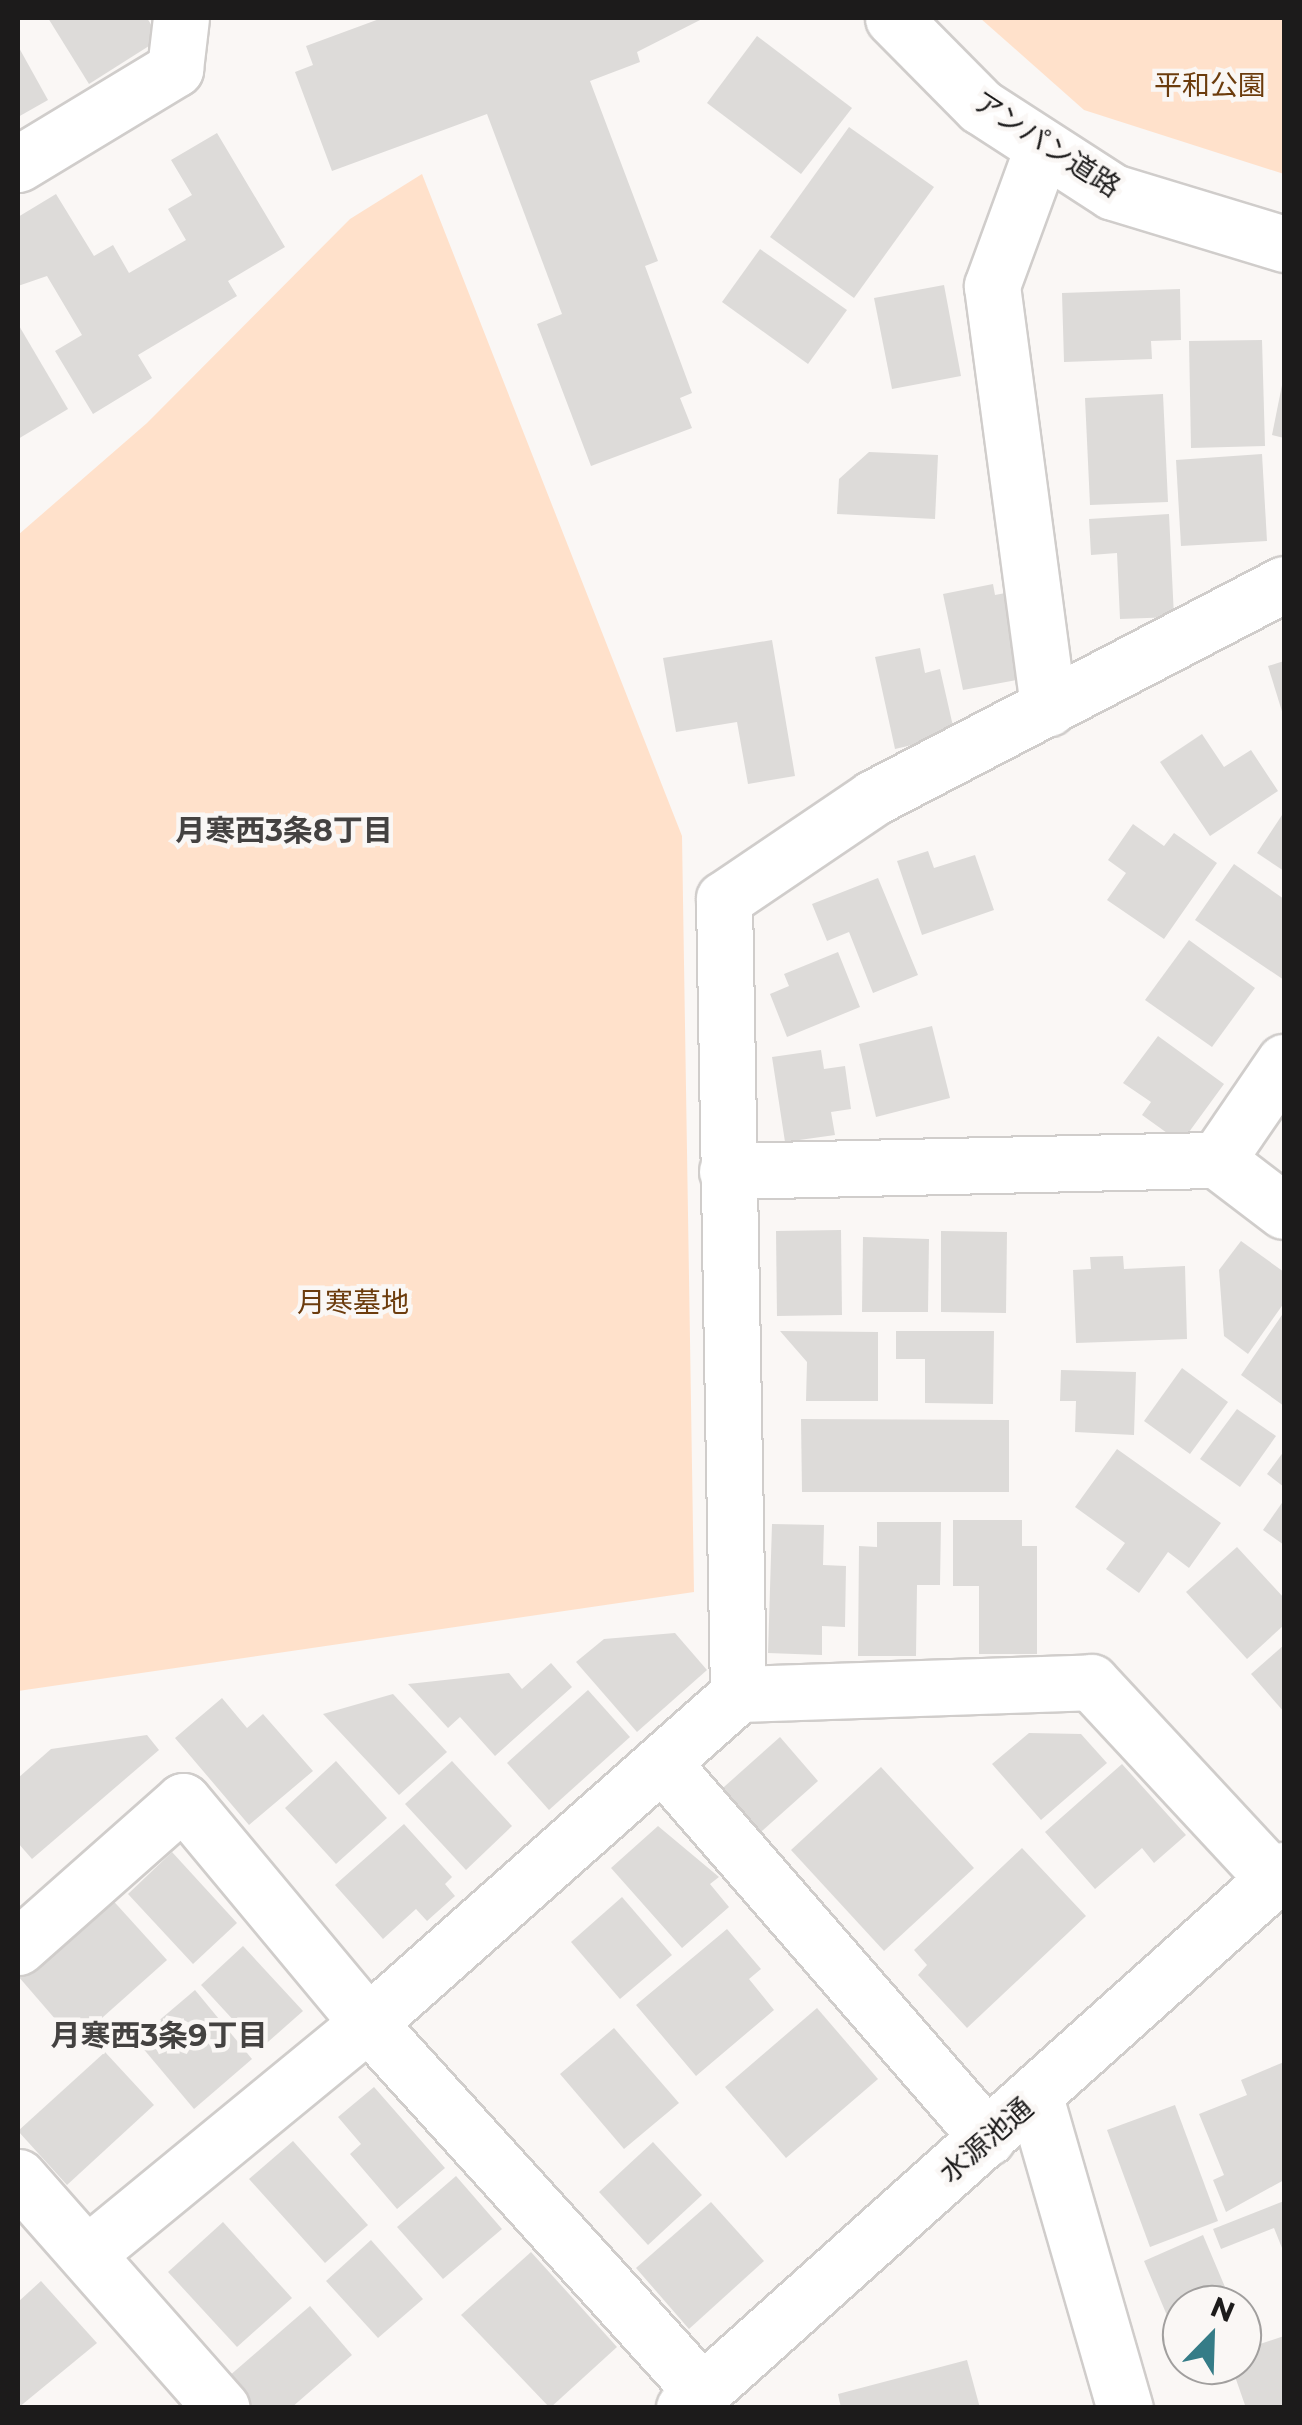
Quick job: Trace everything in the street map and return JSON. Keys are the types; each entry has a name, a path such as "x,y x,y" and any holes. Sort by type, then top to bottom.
{"street":[{"path":"18,164 175,69 181,18"},
{"name":"アンパン道路","path":"894,18 980,106 1113,192 1284,244"},
{"path":"1042,148 992,286 1048,708"},
{"path":"738,1694 724,898 873,798 1284,584"},
{"path":"1217,1160 1284,1062"},
{"path":"727,1171 1217,1160 1284,1211"},
{"path":"88,2254 368,2023 738,1694 1091,1682 1280,1876"},
{"path":"663,1764 988,2138"},
{"path":"18,1948 183,1800 368,2023 693,2400"},
{"name":"水源池通","path":"693,2400 1280,1876"},
{"path":"1035,2097 1125,2408"},
{"path":"18,2176 222,2408"}],"green space":[{"name":"平和公園","path":"980,18 1284,18 1284,174 1084,110"},
{"name":"月寒墓地","path":"422,174 682,836 694,1592 18,1691 18,535 147,423 350,219"}],"building":[{"path":"48,18 147,18 160,39 89,84"},
{"path":"382,18 704,18 637,52 640,62 590,81 658,261 645,266 692,393 680,398 692,428 591,466 537,324 562,314 487,114 332,171 295,72 313,65 306,46"},
{"path":"757,36 852,108 801,174 707,103"},
{"path":"18,46 48,100 18,117"},
{"path":"849,127 934,187 854,298 770,237"},
{"path":"217,133 285,247 228,281 237,296 138,355 152,378 93,414 55,351 82,335 47,276 18,286 18,217 56,194 94,256 113,245 129,273 186,240 168,209 192,195 171,160"},
{"path":"760,249 847,310 808,364 722,302"},
{"path":"944,285 961,376 892,389 874,298"},
{"path":"1180,289 1181,340 1151,341 1152,359 1064,362 1062,293"},
{"path":"18,324 68,409 18,439"},
{"path":"1262,340 1265,446 1191,448 1189,341"},
{"path":"1284,381 1284,438 1272,435"},
{"path":"1163,394 1168,502 1090,505 1085,398"},
{"path":"869,452 938,455 935,519 837,514 839,479"},
{"path":"1262,454 1267,541 1181,546 1176,460"},
{"path":"1169,514 1174,617 1120,619 1117,553 1091,555 1089,519"},
{"path":"993,584 995,595 1016,591 1033,677 963,690 943,594"},
{"path":"772,640 795,776 748,784 737,722 676,732 663,658"},
{"path":"920,648 925,673 940,669 955,735 895,749 875,657"},
{"path":"1284,661 1284,718 1268,666"},
{"path":"1202,734 1224,767 1251,750 1278,791 1210,836 1160,762"},
{"path":"1284,812 1284,871 1257,853"},
{"path":"1133,824 1164,846 1174,833 1217,863 1164,939 1107,900 1126,873 1108,860"},
{"path":"928,851 934,868 975,855 994,910 922,935 897,861"},
{"path":"1234,864 1284,899 1284,980 1195,920"},
{"path":"878,878 918,975 873,993 849,932 827,941 812,904"},
{"path":"1189,940 1255,988 1212,1047 1145,1000"},
{"path":"838,952 860,1007 787,1037 770,994 789,986 784,974"},
{"path":"932,1026 950,1098 876,1117 859,1044"},
{"path":"1158,1036 1224,1084 1181,1143 1142,1115 1151,1102 1123,1083"},
{"path":"821,1050 824,1069 845,1066 851,1109 831,1112 835,1135 785,1142 772,1057"},
{"path":"841,1230 842,1315 777,1316 776,1231"},
{"path":"941,1231 1007,1232 1006,1313 941,1312"},
{"path":"863,1237 929,1239 928,1312 862,1312"},
{"path":"1241,1241 1284,1272 1284,1303 1248,1354 1224,1336 1219,1270"},
{"path":"1123,1256 1124,1269 1185,1266 1187,1339 1076,1343 1073,1270 1091,1269 1090,1257"},
{"path":"1284,1312 1284,1406 1241,1375"},
{"path":"780,1331 878,1332 878,1401 806,1401 807,1362"},
{"path":"896,1331 994,1331 993,1404 925,1403 925,1359 896,1359"},
{"path":"1182,1368 1228,1402 1190,1454 1144,1421"},
{"path":"1061,1370 1136,1372 1134,1435 1075,1432 1076,1401 1060,1401"},
{"path":"1237,1409 1276,1436 1240,1487 1200,1459"},
{"path":"801,1419 1009,1420 1009,1492 802,1492"},
{"path":"1117,1449 1221,1523 1189,1568 1168,1552 1139,1593 1106,1569 1125,1543 1075,1507"},
{"path":"1284,1451 1284,1487 1267,1474"},
{"path":"1284,1500 1284,1545 1263,1530"},
{"path":"953,1520 1022,1520 1022,1546 1037,1546 1037,1654 979,1654 979,1586 953,1586"},
{"path":"877,1522 941,1522 940,1585 917,1585 916,1656 858,1656 859,1546 877,1547"},
{"path":"772,1524 824,1525 823,1565 846,1566 845,1627 822,1626 822,1655 768,1653"},
{"path":"1237,1547 1284,1598 1284,1625 1247,1659 1186,1592"},
{"path":"675,1633 707,1670 637,1732 576,1662 604,1639"},
{"path":"1284,1645 1284,1712 1251,1674"},
{"path":"551,1663 572,1687 495,1756 460,1717 448,1728 408,1684 509,1673 522,1689"},
{"path":"588,1690 630,1737 549,1810 507,1763"},
{"path":"393,1694 447,1752 399,1795 323,1714"},
{"path":"222,1698 247,1728 263,1714 313,1771 249,1825 175,1738"},
{"path":"1029,1733 1081,1734 1107,1763 1041,1820 992,1764"},
{"path":"147,1735 159,1750 32,1859 18,1843 18,1778 51,1749"},
{"path":"780,1737 818,1781 753,1839 715,1795"},
{"path":"336,1761 387,1818 336,1864 285,1808"},
{"path":"452,1761 512,1826 466,1870 405,1804"},
{"path":"1122,1764 1186,1835 1154,1863 1142,1848 1095,1889 1045,1832"},
{"path":"881,1767 974,1868 884,1951 791,1850"},
{"path":"404,1824 452,1877 445,1884 455,1896 427,1921 416,1909 383,1939 335,1885"},
{"path":"658,1826 719,1877 710,1884 729,1907 682,1948 611,1868"},
{"path":"1022,1848 1086,1916 967,2028 918,1975 927,1965 914,1950"},
{"path":"172,1852 237,1923 193,1964 128,1894"},
{"path":"108,1895 167,1960 75,2042 18,1976"},
{"path":"622,1897 672,1955 620,1999 571,1942"},
{"path":"727,1929 761,1969 749,1979 774,2010 696,2076 636,2005"},
{"path":"243,1946 303,2011 260,2049 201,1985"},
{"path":"195,1990 252,2059 194,2109 136,2040"},
{"path":"817,2008 878,2079 786,2158 725,2087"},
{"path":"614,2028 679,2103 624,2149 560,2074"},
{"path":"105,2052 154,2105 67,2185 18,2131"},
{"path":"1284,2062 1284,2180 1226,2212 1213,2180 1224,2175 1199,2114 1247,2095 1241,2080"},
{"path":"374,2087 445,2168 397,2209 350,2154 361,2144 338,2117"},
{"path":"1175,2105 1218,2221 1150,2247 1107,2130"},
{"path":"293,2141 368,2225 325,2263 249,2179"},
{"path":"653,2142 702,2195 648,2245 599,2192"},
{"path":"456,2176 502,2229 443,2279 397,2227"},
{"path":"1284,2201 1284,2253 1274,2228 1221,2249 1213,2229"},
{"path":"711,2202 764,2261 689,2329 636,2268"},
{"path":"223,2222 292,2298 237,2347 168,2272"},
{"path":"1203,2235 1224,2285 1162,2285 1162,2304 1144,2261"},
{"path":"371,2240 423,2299 378,2338 326,2281"},
{"path":"531,2252 617,2347 550,2408 461,2315"},
{"path":"41,2281 97,2343 18,2408 18,2302"},
{"path":"310,2306 352,2355 291,2408 254,2408 228,2377"},
{"path":"1284,2336 1284,2408 1246,2408 1238,2385 1262,2385 1262,2343"},
{"path":"967,2360 980,2408 841,2408 838,2394"}],"district":[{"name":"月寒西3条8丁目","path":"284,831"},
{"name":"月寒西3条9丁目","path":"159,2036"}]}
